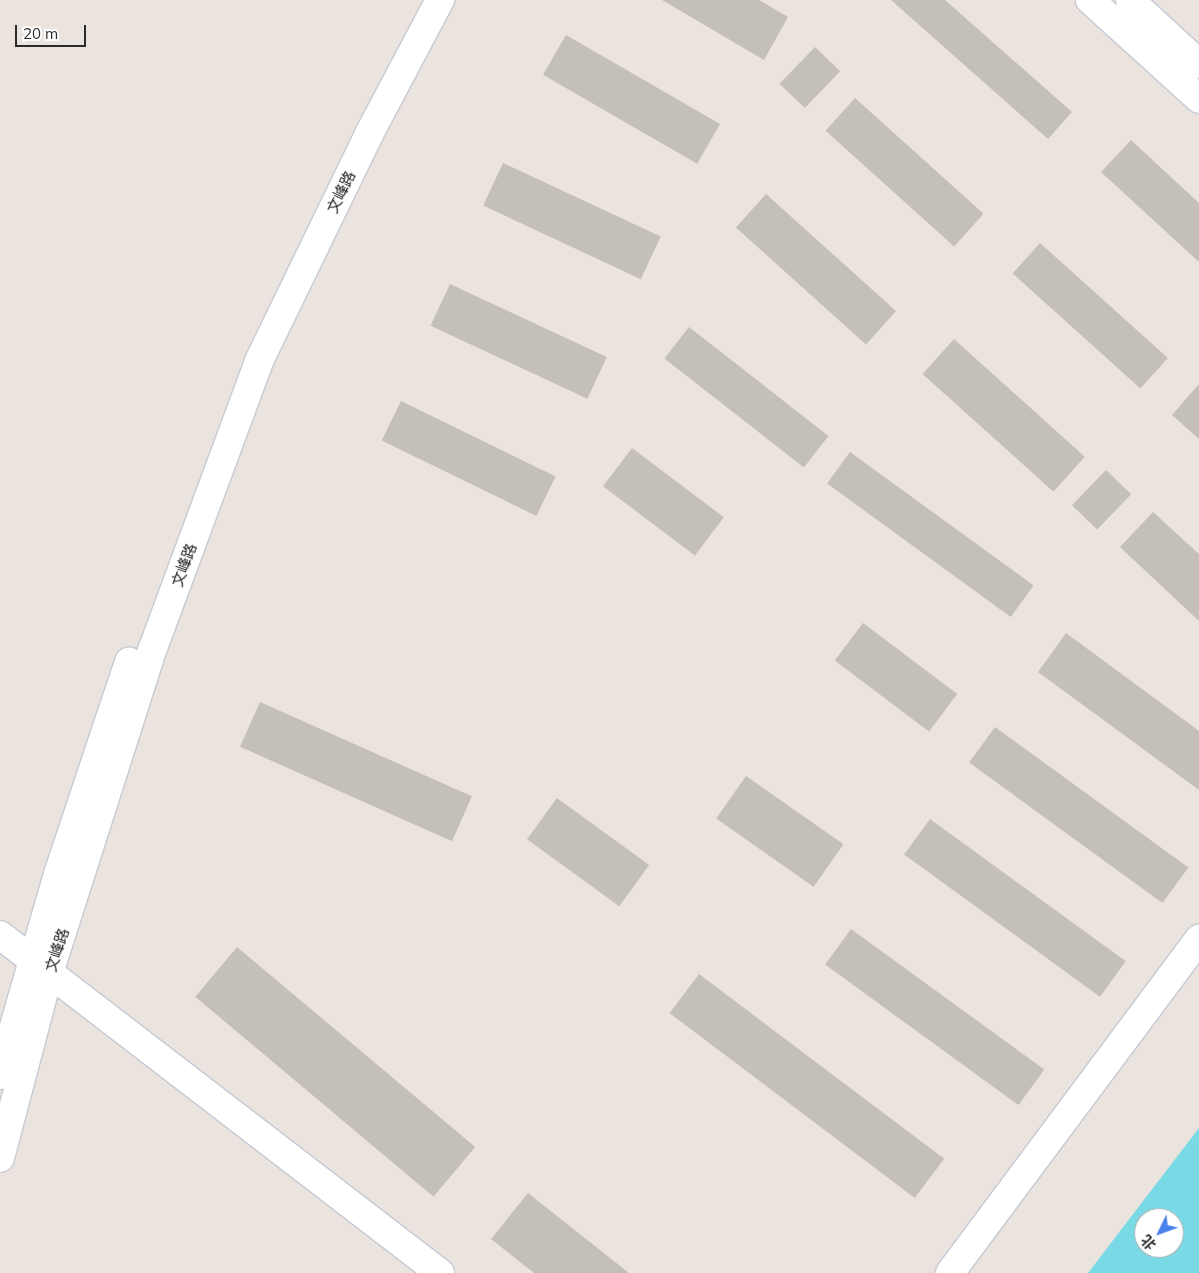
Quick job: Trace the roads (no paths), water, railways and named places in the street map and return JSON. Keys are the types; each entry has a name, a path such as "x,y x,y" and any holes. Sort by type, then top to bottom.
{"street":[{"name":"文峰路","path":"0,1158 41,967 58,874 136,642 235,372 354,124 420,0"},
{"name":"文峰路","path":"0,1075 41,967 154,648 259,361 369,134 440,0"},
{"path":"1090,0 1199,99"},
{"path":"1130,0 1199,64"},
{"path":"0,935 440,1273"},
{"path":"950,1273 1199,939"}],"water":[{"path":"1199,1128 1199,1273 1088,1273 1134,1213 1134,1258 1184,1258 1184,1208 1138,1208"}]}
